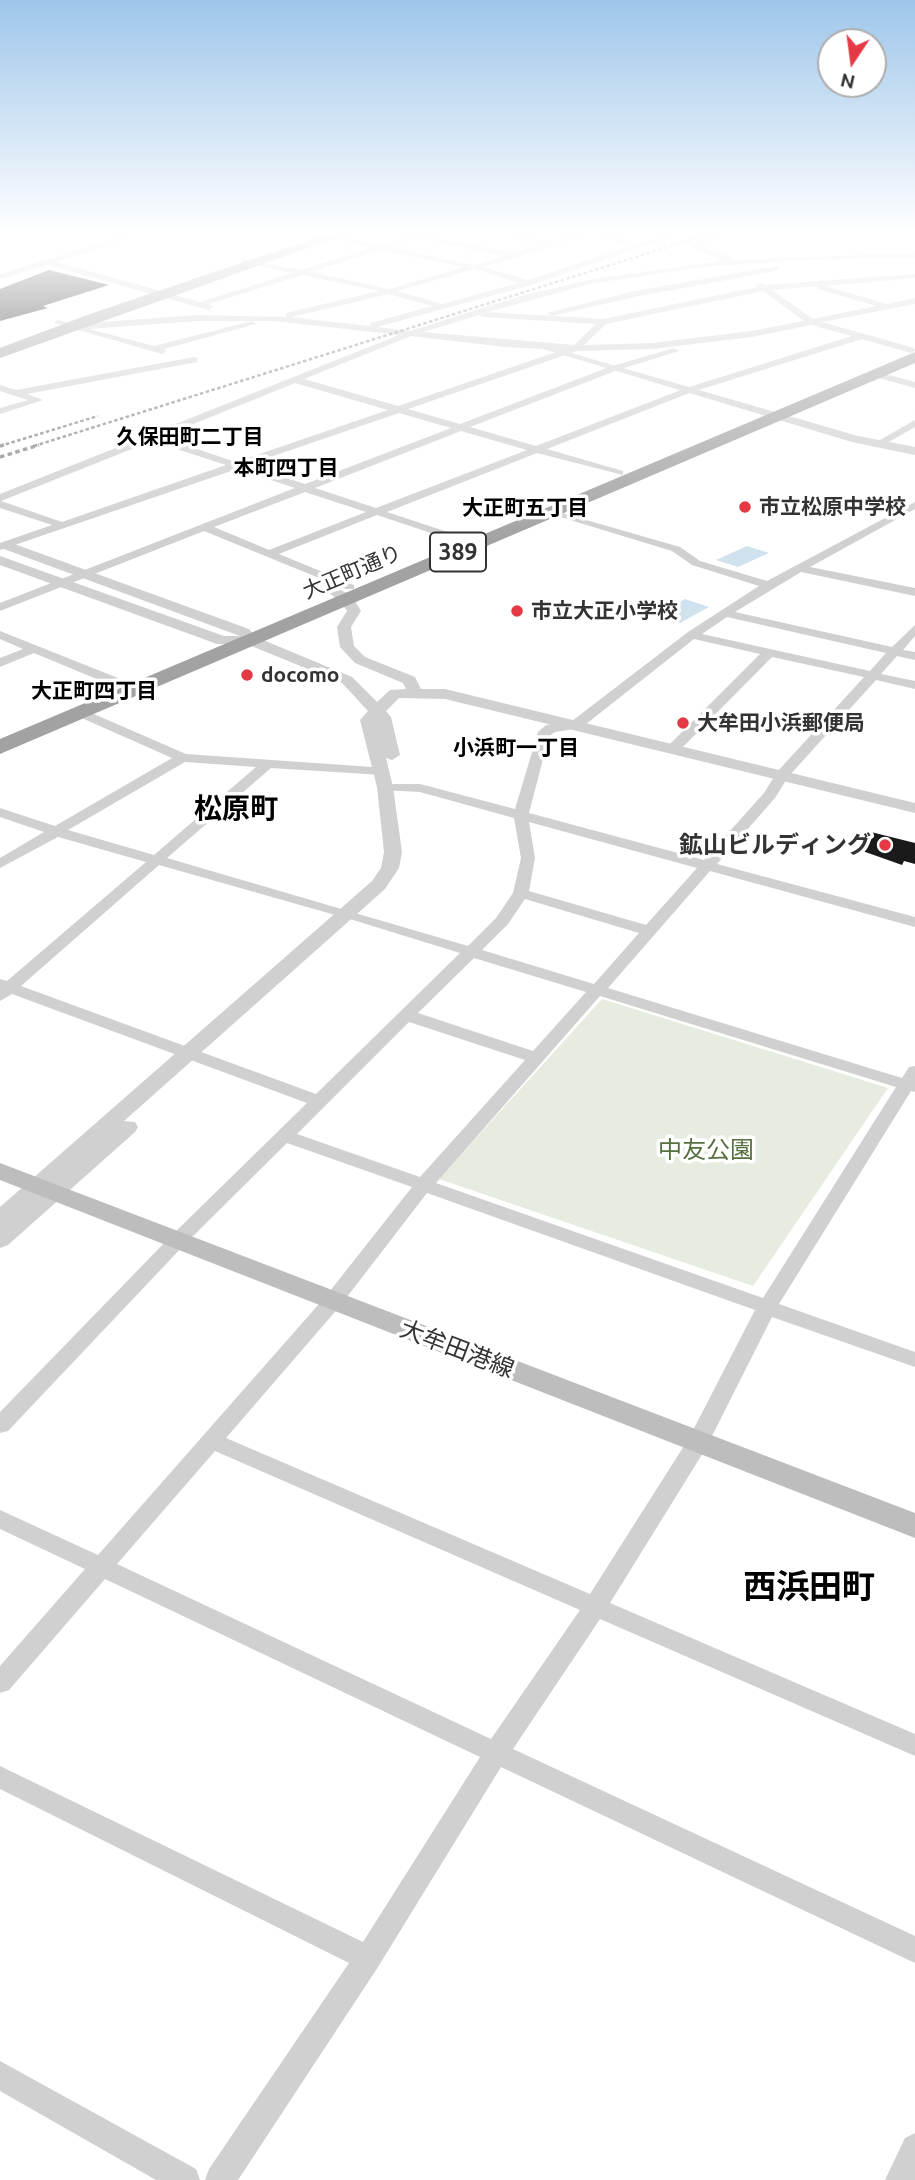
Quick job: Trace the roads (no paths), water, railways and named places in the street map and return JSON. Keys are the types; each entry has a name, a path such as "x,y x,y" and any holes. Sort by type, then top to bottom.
{"highway":[{"path":"0,344 20,337"},
{"path":"0,353 46,337"},
{"name":"大正町通り","path":"0,734 248,636 462,540 545,510 619,473 874,374 914,351"},
{"name":"大正町通り","path":"344,593 545,510 914,351"},
{"name":"大正町通り","path":"0,747 80,712 127,686 222,641 248,636"}],"main road":[{"name":"大牟田港線","path":"0,1171 915,1526"}],"street":[{"path":"15,393 199,361 109,337"},
{"path":"153,349 201,337"},
{"path":"0,498 401,337"},
{"path":"439,337 576,348 683,343 721,337"},
{"path":"3,546 58,524 576,348 588,337"},
{"path":"268,554 689,390 860,337"},
{"path":"865,337 914,351"},
{"path":"0,607 615,368 673,351 683,343"},
{"path":"544,346 878,444 915,451"},
{"path":"874,374 915,385"},
{"path":"296,380 619,473"},
{"path":"0,388 38,400 0,411"},
{"path":"878,444 915,423"},
{"path":"154,438 462,540"},
{"path":"0,504 58,524"},
{"path":"0,1425 178,1240 502,921 520,892 528,858 521,815 543,735 551,729 576,725 692,635 725,613 798,568 910,514 915,505"},
{"path":"545,510 676,549 695,563 768,586"},
{"path":"203,527 268,554 344,593 354,611 329,655"},
{"path":"3,546 86,573 248,636 360,660 410,680 415,692"},
{"path":"0,559 222,641"},
{"path":"798,568 915,592"},
{"path":"725,613 915,656"},
{"path":"0,1683 333,1301 423,1186 915,629"},
{"path":"0,635 127,686"},
{"path":"692,635 915,685"},
{"path":"0,663 33,649"},
{"path":"673,749 770,651"},
{"path":"329,655 347,680 376,710"},
{"path":"415,692 551,729 915,808"},
{"path":"0,1240 45,1189 353,916 391,887 407,851 368,720 395,693 445,694 576,725 673,749 915,818"},
{"path":"80,712 183,758 266,765 420,788 915,922"},
{"path":"0,864 183,758"},
{"path":"3,990 159,860 266,765"},
{"path":"0,813 912,1081 766,1308 698,1442 595,1607 495,1754 368,1958 220,2180"},
{"path":"520,892 649,931"},
{"path":"3,990 319,1101"},
{"path":"406,1015 537,1058"},
{"path":"283,1135 915,1360"},
{"path":"0,1219 45,1189"},
{"path":"212,1441 915,1745"},
{"path":"0,1519 915,1950"},
{"path":"0,1777 368,1958"},
{"path":"0,2075 185,2180"},
{"path":"900,2180 915,2148"}],"water":[{"path":"747,546 769,553 738,567 716,560"},
{"path":"685,599 709,607 680,623 649,614 660,608 667,610"}],"railway":[{"path":"34,446 382,337"},
{"path":"4,445 0,446 98,416"},
{"path":"0,457 39,445"}],"place":[{"name":"市立松原中学校","path":"745,507"},
{"name":"市立大正小学校","path":"517,611"},
{"name":"docomo","path":"247,675"},
{"name":"大牟田小浜郵便局","path":"683,723"},
{"name":"鉱山ビルディング","path":"885,845"}],"district":[{"name":"久保田町二丁目","path":"190,437"},
{"name":"本町四丁目","path":"286,468"},
{"name":"大正町五丁目","path":"525,508"},
{"name":"大正町四丁目","path":"94,691"},
{"name":"小浜町一丁目","path":"516,748"},
{"name":"松原町","path":"236,809"},
{"name":"西浜田町","path":"809,1587"}],"park label":[{"name":"中友公園","path":"706,1150"}]}
